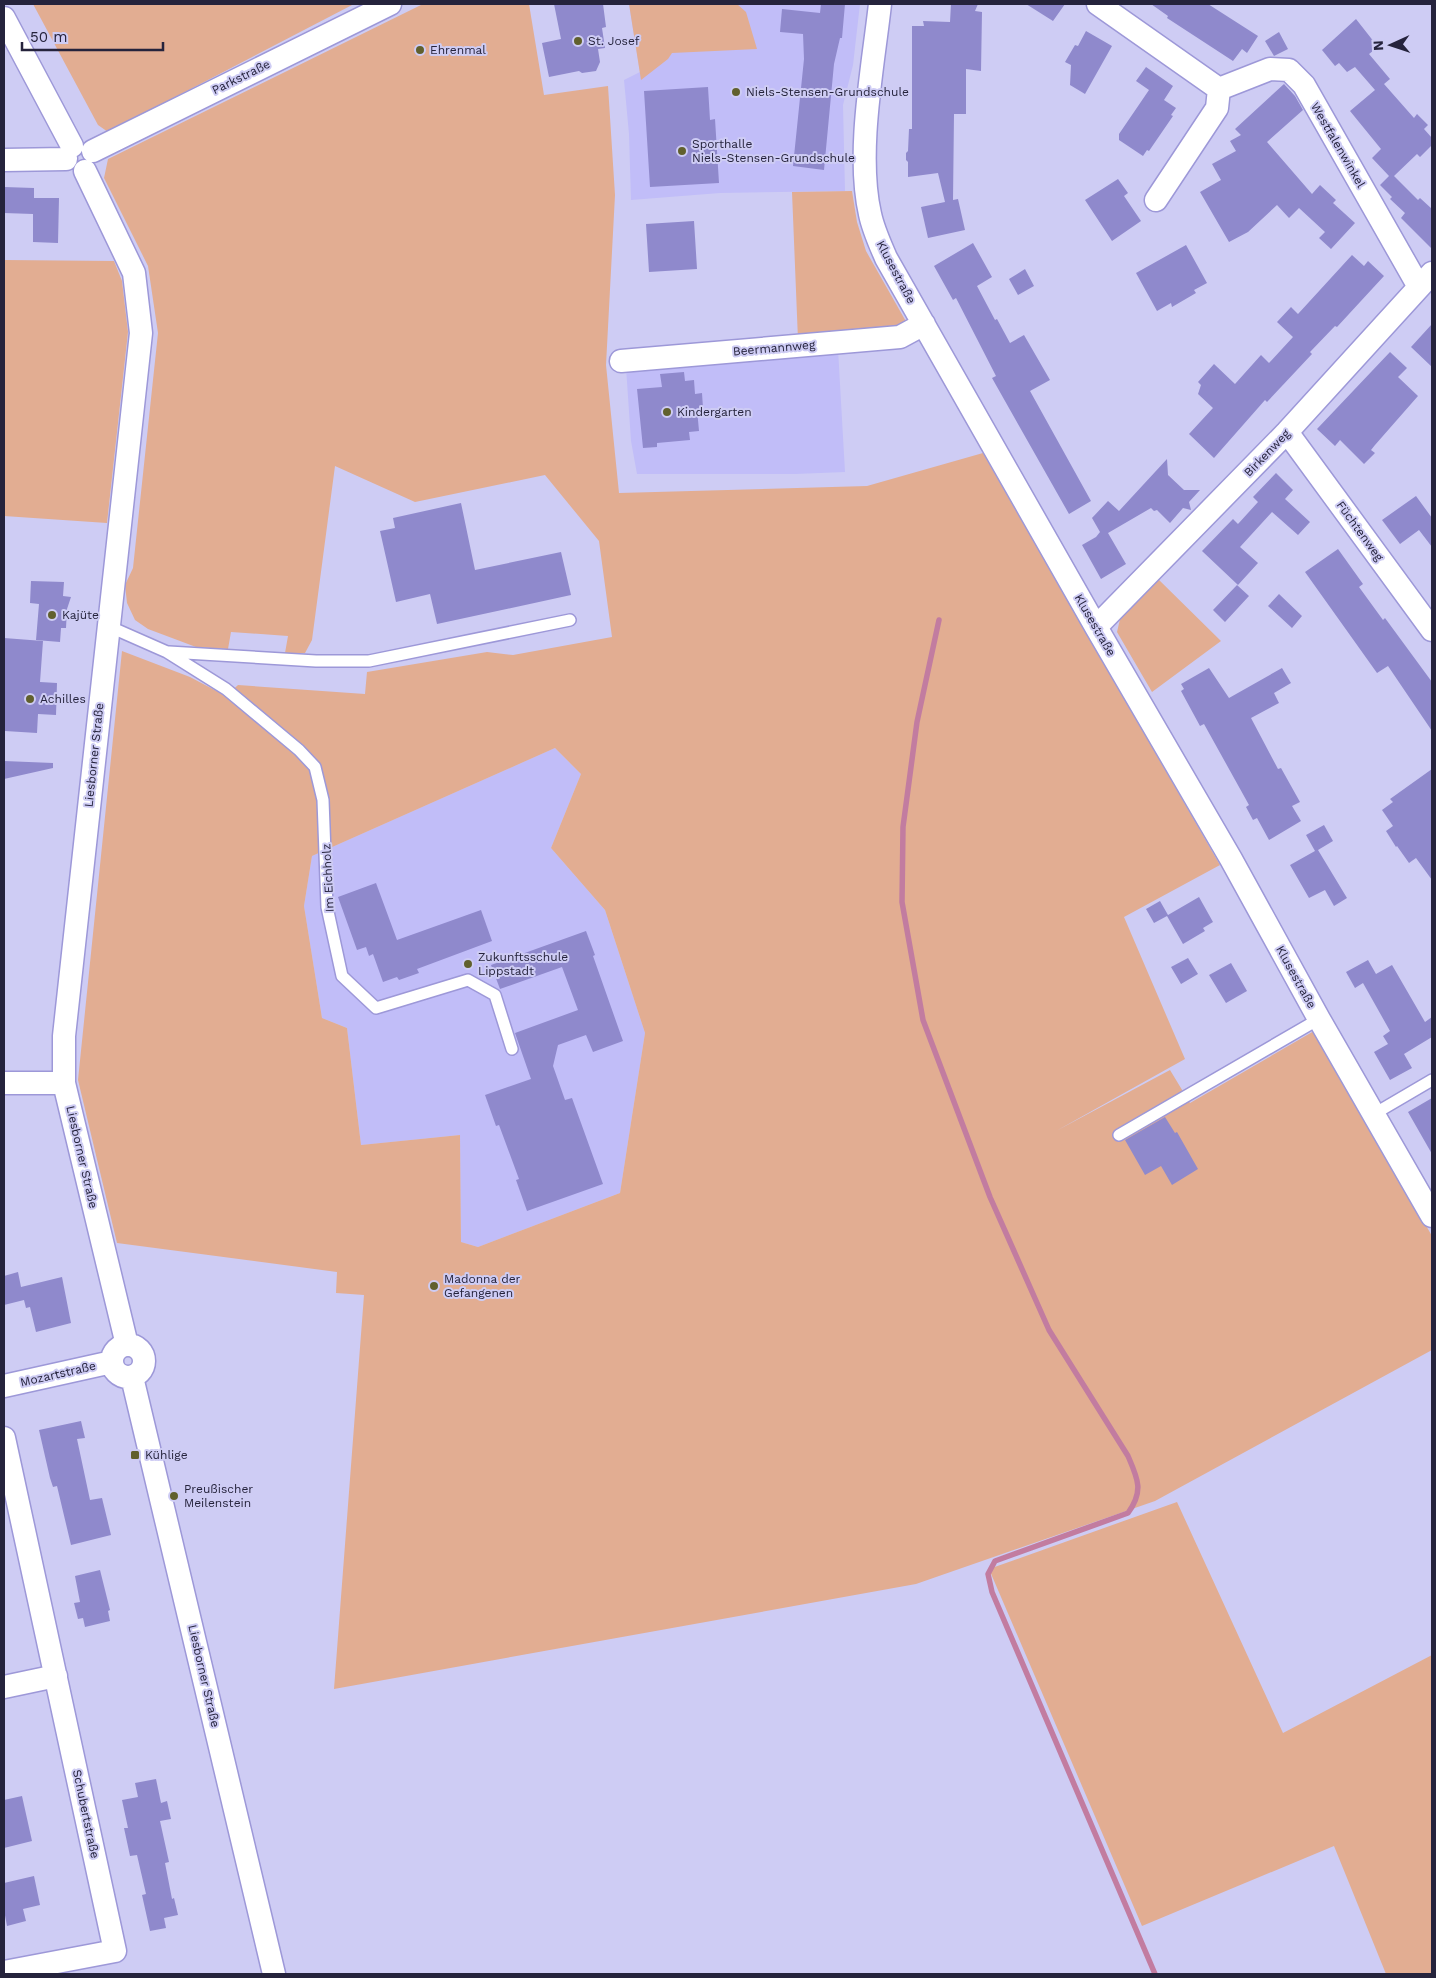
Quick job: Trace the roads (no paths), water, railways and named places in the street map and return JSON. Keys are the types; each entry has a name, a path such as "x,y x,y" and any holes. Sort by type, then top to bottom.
{"street":[{"name":"Parkstraße","path":"89,161 390,4"},
{"name":"Klusestraße","path":"880,4 866,127 865,178 870,215 886,258 1096,627 1231,859 1319,1019 1432,1216"},
{"path":"1098,4 1219,89 1217,108 1156,200"},
{"path":"4,18 69,152"},
{"name":"Westfalenwinkel","path":"1219,89 1270,69 1289,70 1304,85 1426,280"},
{"path":"4,160 69,152 81,143 90,147 89,161"},
{"name":"Liesborner Straße","path":"89,161 134,273 141,333 64,1036 64,1083 119,1353 113,1366 119,1374 128,1378 132,1377 274,1974"},
{"name":"Birkenweg","path":"1096,627 1287,432 1426,280"},
{"name":"Beermannweg","path":"621,361 900,337 924,324"},
{"name":"Füchtenweg","path":"1287,432 1432,630"},
{"path":"4,1082 64,1083"},
{"name":"Mozartstraße","path":"4,1386 119,1353"},
{"name":"Schubertstraße","path":"4,1438 115,1951 4,1972"},
{"path":"4,1687 56,1676"}],"lane":[{"name":"Im Eichholz","path":"167,652 316,661 369,661 570,620"},
{"name":"Im Eichholz","path":"108,626 167,652 226,689 299,750 315,767 323,800 327,907 342,976 376,1008 468,980 494,995 512,1049"},
{"path":"1119,1135 1319,1019"},
{"path":"1374,1114 1432,1080"}],"waterway":[{"path":"939,620 917,722 903,827 902,902 923,1020 990,1197 1049,1330 1128,1456 1138,1485 1136,1498 1128,1513 995,1561 988,1574 992,1592 1155,1974"}],"place":[{"name":"St. Josef","path":"578,41"},
{"name":"Ehrenmal","path":"420,50"},
{"name":"Niels-Stensen-Grundschule","path":"736,92"},
{"name":"Sporthalle Niels-Stensen-Grundschule","path":"682,151"},
{"name":"Kindergarten","path":"667,412"},
{"name":"Kajüte","path":"52,615"},
{"name":"Achilles","path":"30,699"},
{"name":"Zukunftsschule Lippstadt","path":"468,964"},
{"name":"Madonna der Gefangenen","path":"434,1286"},
{"name":"Kühlige","path":"135,1455"},
{"name":"Preußischer Meilenstein","path":"174,1496"}]}
